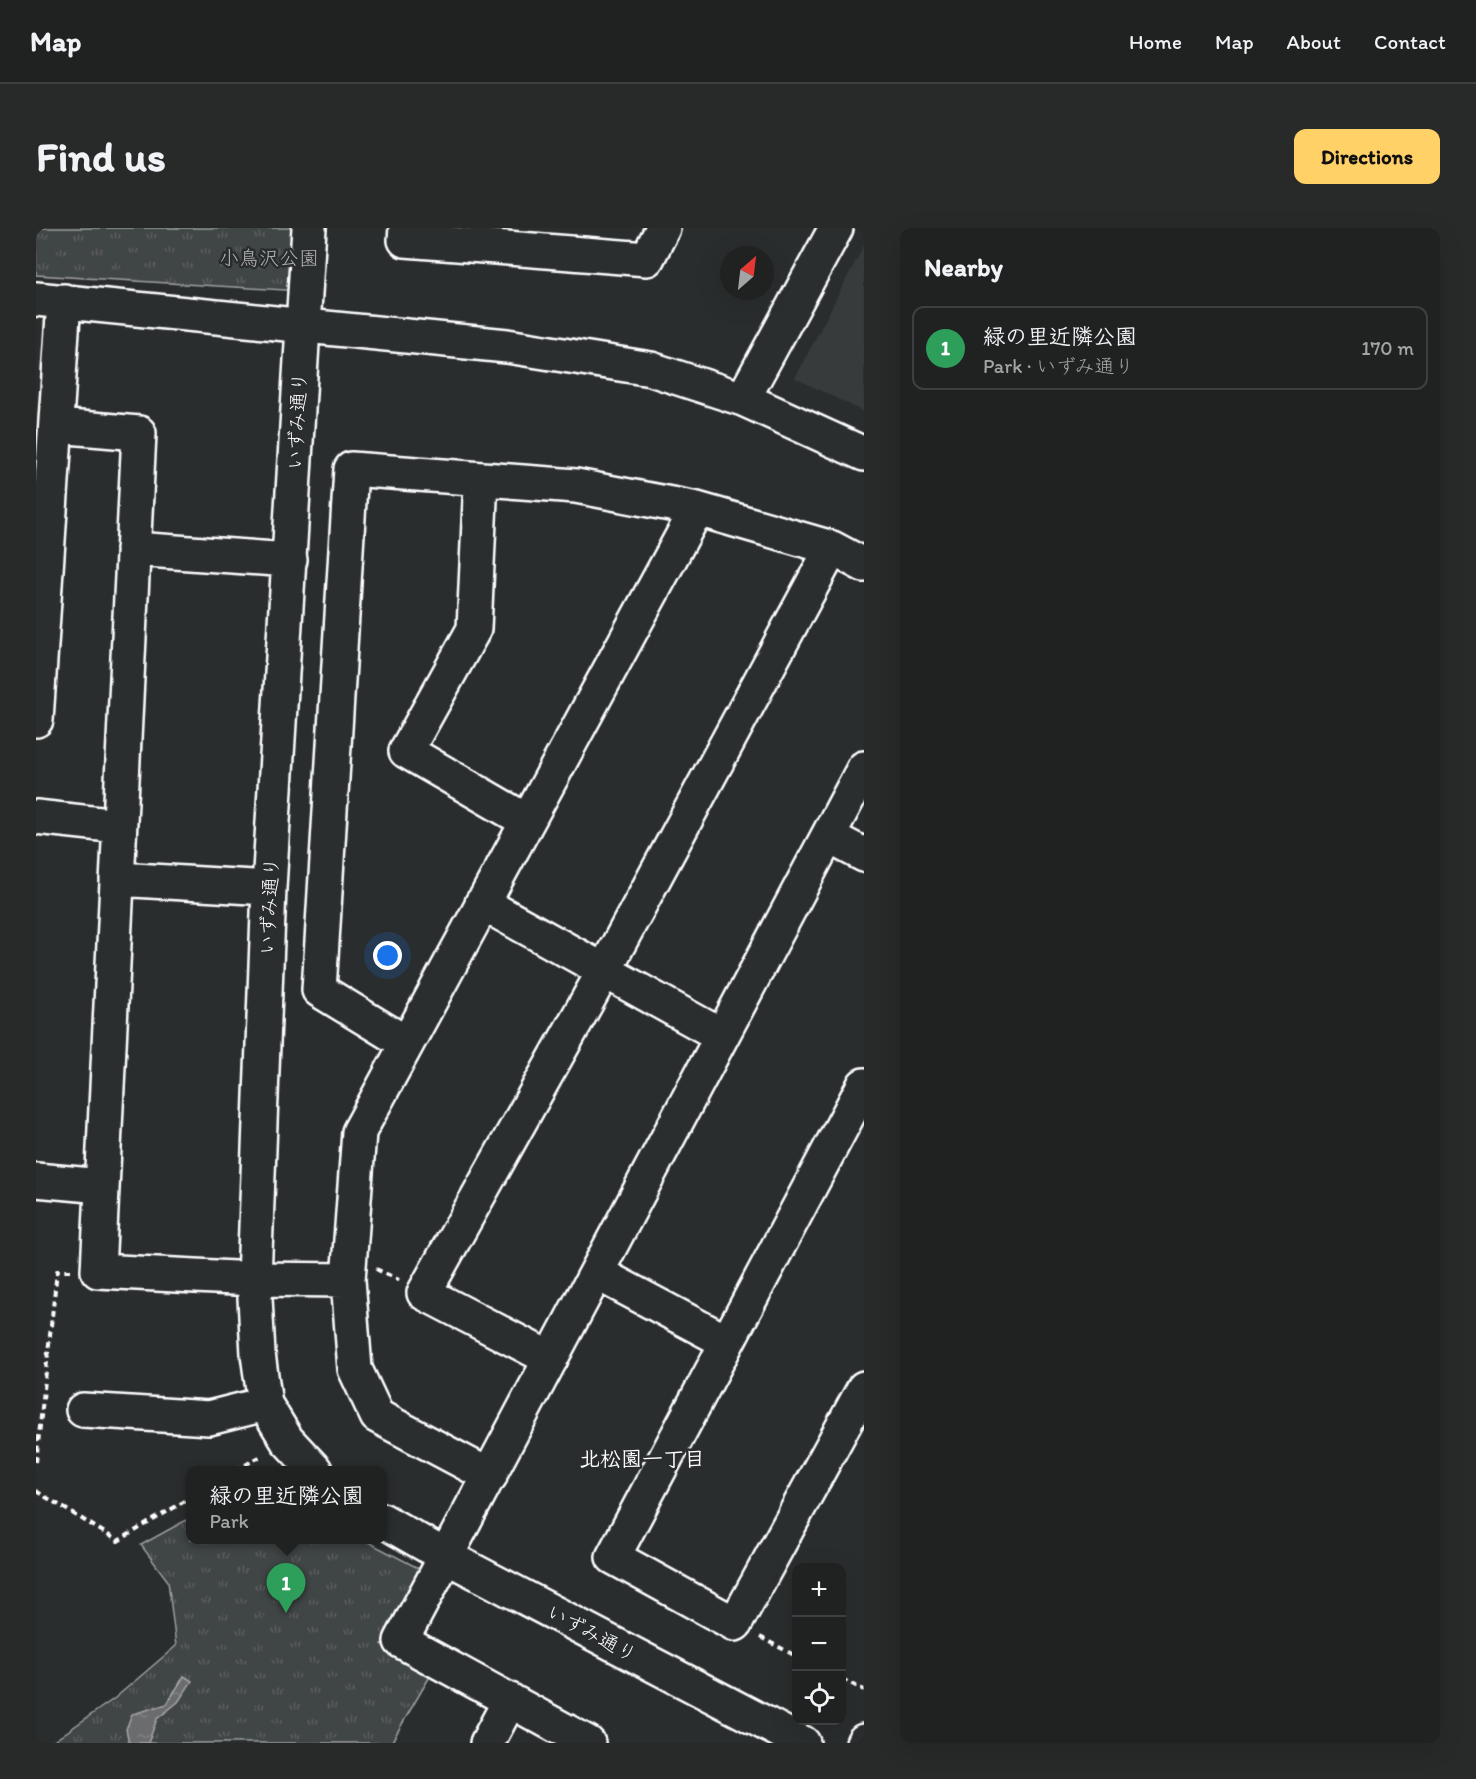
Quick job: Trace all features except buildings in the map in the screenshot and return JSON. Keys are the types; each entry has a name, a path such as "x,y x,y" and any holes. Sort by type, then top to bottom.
{"street":[{"name":"いずみ通り","path":"309,228 269,888 254,1279 258,1354 265,1404 287,1440 311,1466"},
{"path":"406,228 405,240 509,238 647,259 663,228"},
{"path":"743,399 836,228"},
{"path":"36,720 56,426 48,374 50,300 507,346 651,369 743,399 864,454"},
{"path":"56,426 139,433 98,1271 254,1279 349,1268"},
{"path":"406,1043 319,990 351,469 576,486 697,509 832,548 864,565"},
{"path":"481,479 474,629 406,751 527,820"},
{"path":"489,1476 377,1416 355,1369 349,1268 359,1132 697,509"},
{"path":"551,1359 424,1293 604,971 832,548"},
{"path":"133,549 290,560"},
{"path":"588,1743 401,1641 864,768"},
{"path":"36,817 119,826"},
{"path":"828,836 864,855"},
{"path":"117,879 269,888"},
{"path":"482,903 722,1036"},
{"path":"860,1404 735,1624 613,1557 727,1342 856,1119 864,1085"},
{"path":"36,1180 102,1186"},
{"path":"597,1273 727,1342"},
{"path":"83,1410 209,1418 265,1404"},
{"name":"いずみ通り","path":"387,1523 447,1557 803,1743"},
{"path":"487,1743 510,1700"}],"path":[{"path":"349,1268 424,1293"},
{"path":"36,1462 57,1271 98,1271"},
{"path":"36,1491 118,1541 186,1500"},
{"path":"735,1624 792,1654"},
{"path":"846,1681 864,1690"}],"shaded area":[{"path":"864,245 864,412 795,378"}],"green space":[{"name":"小鳥沢公園","path":"36,228 303,228 302,291 36,275"},
{"path":"186,1520 186,1544 372,1544 424,1571 382,1644 432,1673 391,1743 51,1743 115,1698 176,1646 168,1581 141,1545"}],"water":[{"path":"184,1676 192,1681 178,1702 157,1719 148,1743 129,1743 126,1729 132,1714 167,1704"}],"place":[{"name":"緑の里近隣公園","path":"286,1613"}],"district":[{"name":"北松園一丁目","path":"642,1459"}]}
